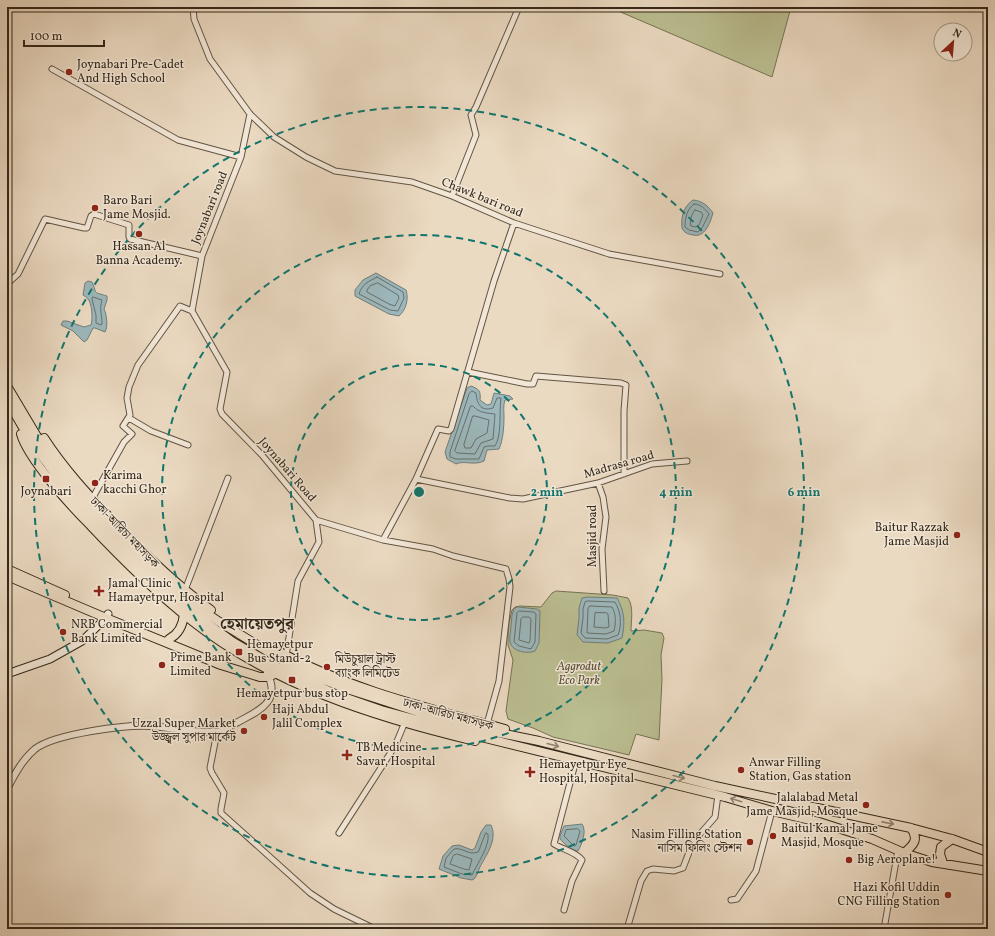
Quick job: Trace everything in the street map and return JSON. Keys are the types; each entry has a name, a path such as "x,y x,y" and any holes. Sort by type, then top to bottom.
{"main road":[{"path":"7,386 22,420 22,436 32,456 78,513 150,586 184,614 232,648 270,673 357,708 456,736 520,752 538,750"},
{"name":"ঢাকা-আরিচা মহাসড়ক","path":"7,400 76,490 114,532 147,565 188,601 245,638 291,665 314,676 347,689 437,718 539,741 715,786 911,828 952,839 988,852"},
{"path":"22,420 38,429 68,471 92,499 151,560 185,590 228,622 286,656 354,686 515,732 539,741"},
{"name":"ঢাকা-আরিচা মহাসড়ক","path":"22,420 32,443 60,481 88,514 145,572 189,610 233,642 277,667 335,694 381,710 473,735 718,795 772,811 839,828 872,839 901,852 943,864 988,871"},
{"path":"7,569 107,616 221,665 260,677 270,673"},
{"path":"7,576 223,661 261,672 270,673"},
{"path":"169,639 176,636 183,622 184,614"},
{"path":"7,674 50,659 82,641 107,616"},
{"path":"901,852 912,846 915,840 915,834 911,828"},
{"path":"943,864 940,854 941,847 952,839"}],"street":[{"name":"Chawk bari road","path":"193,7 194,19 210,59 250,114 274,137 306,157 335,171 412,182 452,196 514,222 615,255 720,274"},
{"path":"452,196 476,135 471,115 519,7"},
{"path":"52,69 178,140 241,157"},
{"name":"Joynabari road","path":"192,310 202,256 241,157 250,114"},
{"path":"7,284 18,274 45,219 87,228 91,216 94,214 129,225 130,239 202,256"},
{"path":"383,540 416,479 438,429 449,431 451,429 494,281 514,222"},
{"path":"92,499 124,442 132,434 123,426 130,417 127,398 129,387 138,365 180,306 192,310"},
{"name":"Joynabari Road","path":"192,310 227,372 220,409 222,414 262,455 316,520 319,542 298,581 286,656"},
{"path":"468,372 527,384 533,384 536,376 620,383 626,385 624,411 624,474"},
{"path":"130,417 151,431 188,445"},
{"name":"Madrasa road","path":"416,479 510,498 523,499 598,483 652,464 687,461"},
{"path":"185,590 228,478"},
{"name":"Masjid road","path":"598,483 603,497 606,517 602,550 604,591"},
{"path":"316,520 383,540 434,549 459,558 503,568 507,571 510,587 499,681 487,724"},
{"path":"7,788 22,762 36,748 59,738 115,727 136,725 217,732 263,708 269,701 271,694 270,673"},
{"path":"339,833 395,746 405,722"},
{"path":"217,732 210,768 224,793 221,813 310,893 334,909 374,929"},
{"path":"564,910 572,882 582,860 579,856 561,849 554,844 576,760"},
{"path":"627,929 641,881 647,872 653,869 674,871 683,868 693,842 715,817 718,795"},
{"path":"731,900 737,898 756,871 772,811"},
{"path":"884,929 901,852"}],"green space":[{"path":"609,7 791,7 772,77"},
{"name":"Aggrodut Eco Park","path":"556,591 613,595 628,598 632,610 631,631 644,630 662,633 664,638 661,655 662,679 659,740 636,734 629,755 553,737 508,719 506,711 513,660 508,645 508,637 512,610 515,607 520,606 541,607 552,593"}],"water":[{"path":"693,200 700,201 705,204 713,213 704,232 697,235 686,233 682,228 683,212"},
{"path":"376,273 406,290 406,304 399,316 389,314 355,296 355,290 363,280"},
{"path":"88,281 92,282 96,292 107,296 104,309 107,324 105,332 93,328 87,340 84,342 73,331 61,325 63,321 67,321 84,327 91,325 91,307 88,298 83,295 85,283"},
{"path":"471,386 479,391 480,400 487,405 491,404 494,393 510,396 513,399 505,400 504,402 504,425 499,449 487,450 484,461 456,464 447,459 445,452 467,388"},
{"path":"582,598 617,598 622,608 624,618 622,638 608,643 583,642 577,635 579,608"},
{"path":"515,608 537,609 540,611 539,643 535,651 528,652 517,650 511,645 510,636 512,614"},
{"path":"582,824 584,834 578,851 568,846 560,839 560,836 564,826"},
{"path":"486,825 491,825 493,831 492,842 474,879 461,878 439,869 443,856 452,846 459,845 472,850 475,848 481,832"}],"place":[{"name":"Joynabari Pre-Cadet And High School","path":"69,72"},
{"name":"Baro Bari Jame Mosjid.","path":"95,208"},
{"name":"Hassan Al Banna Academy.","path":"139,234"},
{"name":"Joynabari","path":"46,479"},
{"name":"Karima kacchi Ghor","path":"95,483"},
{"name":"Baitur Razzak Jame Masjid","path":"957,535"},
{"name":"Jamal Clinic Hamayetpur, Hospital","path":"99,591"},
{"name":"NRB Commercial Bank Limited","path":"63,632"},
{"name":"Hemayetpur Bus Stand-2","path":"239,652"},
{"name":"Prime Bank Limited","path":"162,665"},
{"name":"মিউচুয়াল ট্রাস্ট ব্যাংক লিমিটেড","path":"327,667"},
{"name":"Hemayetpur bus stop","path":"292,680"},
{"name":"Haji Abdul Jalil Complex","path":"264,717"},
{"name":"Uzzal Super Market উজ্জ্বল সুপার মার্কেট","path":"244,731"},
{"name":"TB Medicine Savar, Hospital","path":"347,755"},
{"name":"Anwar Filling Station, Gas station","path":"741,770"},
{"name":"Hemayetpur Eye Hospital, Hospital","path":"530,772"},
{"name":"Jalalabad Metal Jame Masjid, Mosque","path":"866,805"},
{"name":"Baitul Kamal Jame Masjid, Mosque","path":"773,836"},
{"name":"Nasim Filling Station নাসিম ফিলিং স্টেশন","path":"750,842"},
{"name":"Big Aeroplane!","path":"849,860"},
{"name":"Hazi Kofil Uddin CNG Filling Station","path":"948,895"}],"district":[{"name":"হেমায়েতপুর","path":"257,625"}]}
